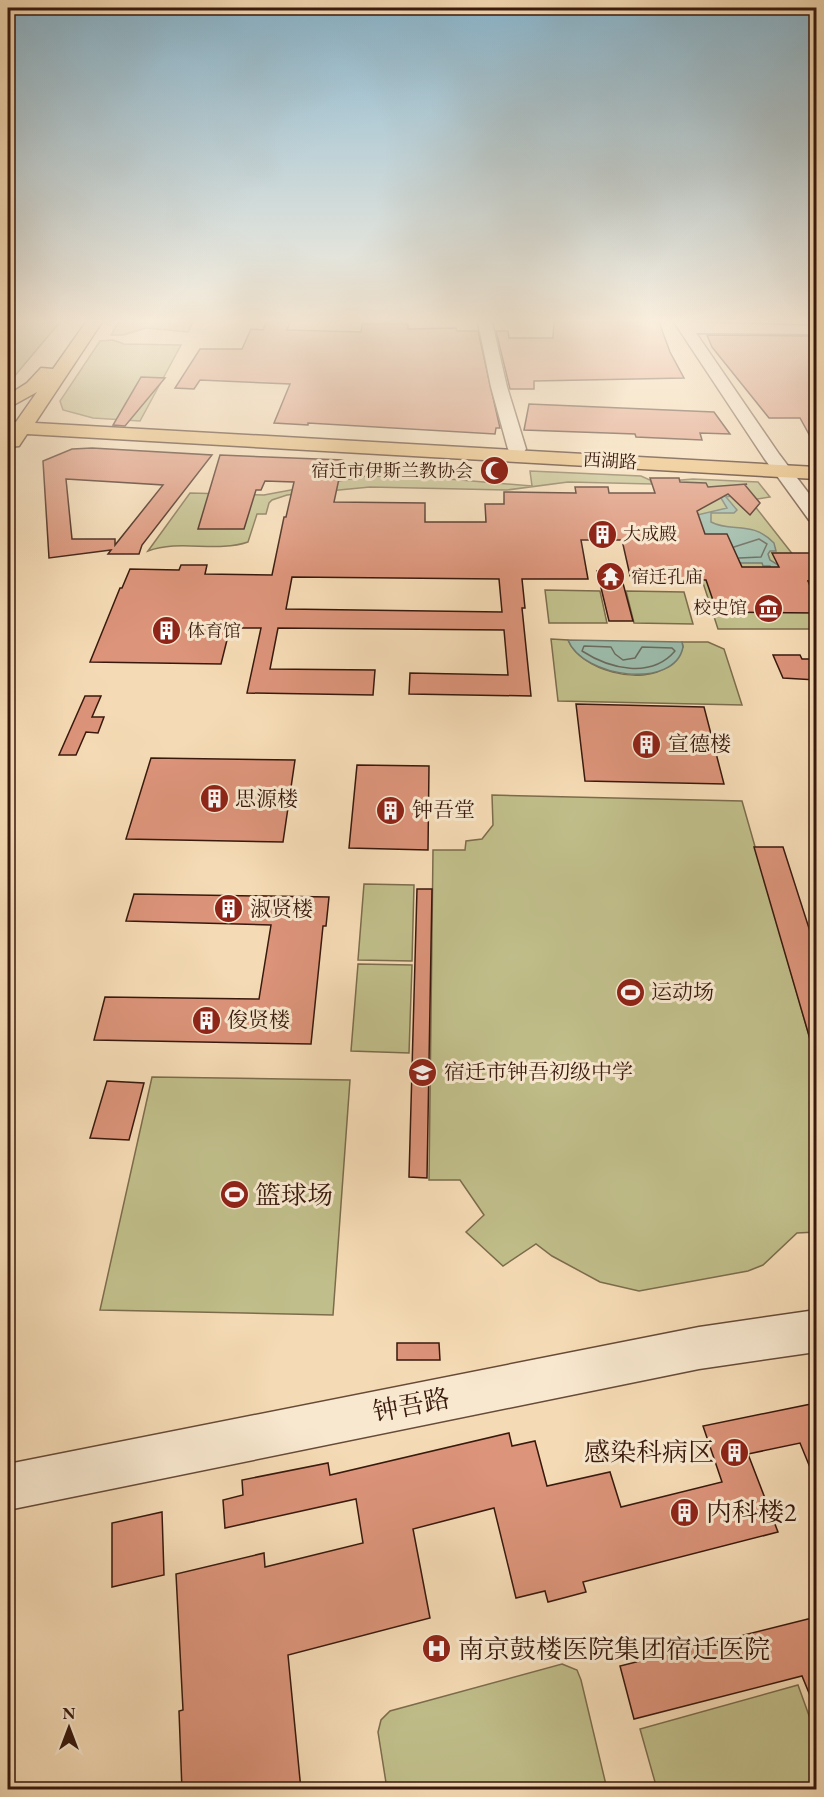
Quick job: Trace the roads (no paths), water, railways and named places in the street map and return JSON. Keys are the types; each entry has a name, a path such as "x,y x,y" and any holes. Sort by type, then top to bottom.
{"main road":[{"path":"22,406 13,421 9,456 43,440 87,429"},
{"path":"13,421 26,406"},
{"path":"54,406 56,411 69,421 87,429"},
{"name":"西湖路","path":"13,421 87,429 780,467 816,465"},
{"name":"西湖路","path":"87,429 517,449 780,467 816,472"}],"street":[{"path":"504,406 517,449"},
{"path":"738,406 816,516"},
{"name":"钟吾路","path":"8,1487 699,1348 816,1331"}],"water":[{"path":"724,494 737,495 726,497 737,510 734,513 711,513 711,522 727,527 750,529 766,536 774,543 776,551 770,551 768,554 770,560 783,568 773,572 770,566 763,566 762,563 740,563 701,538 697,515 727,508 721,498"},
{"path":"568,640 682,642 683,647 676,661 664,669 647,674 628,674 591,663 577,653"}],"place":[{"name":"宿迁市伊斯兰教协会","path":"494,471"},
{"name":"大成殿","path":"602,534"},
{"name":"宿迁孔庙","path":"610,577"},
{"name":"校史馆","path":"768,608"},
{"name":"体育馆","path":"166,631"},
{"name":"宣德楼","path":"647,744"},
{"name":"思源楼","path":"214,799"},
{"name":"钟吾堂","path":"391,810"},
{"name":"淑贤楼","path":"229,909"},
{"name":"运动场","path":"630,992"},
{"name":"俊贤楼","path":"206,1020"},
{"name":"宿迁市钟吾初级中学","path":"423,1072"},
{"name":"篮球场","path":"234,1195"},
{"name":"感染科病区","path":"735,1452"},
{"name":"内科楼2","path":"685,1512"},
{"name":"南京鼓楼医院集团宿迁医院","path":"437,1649"}]}
